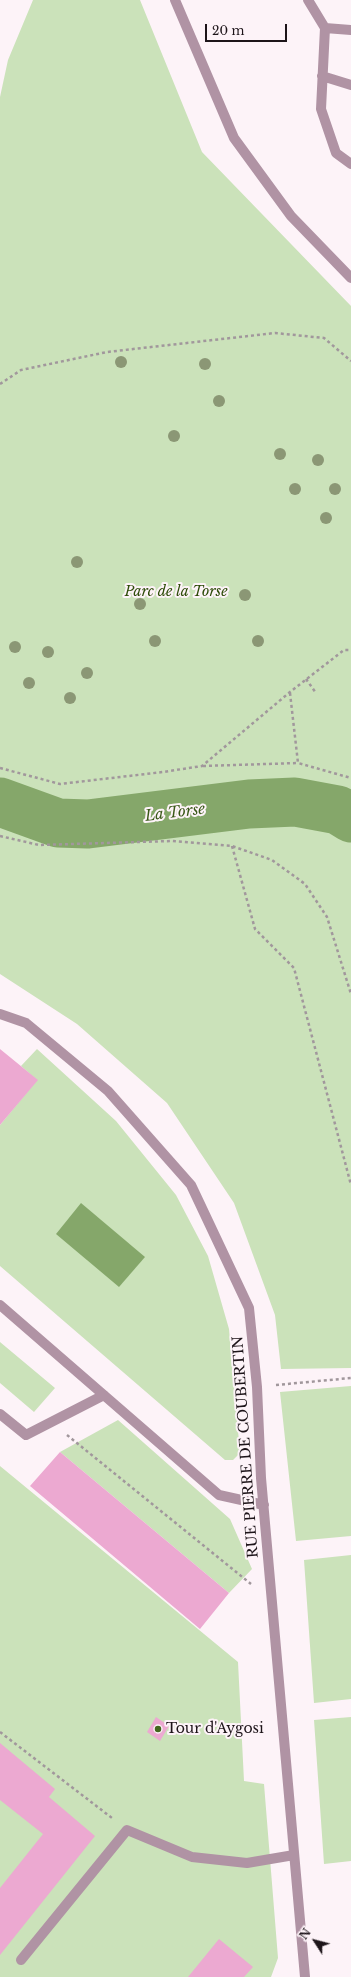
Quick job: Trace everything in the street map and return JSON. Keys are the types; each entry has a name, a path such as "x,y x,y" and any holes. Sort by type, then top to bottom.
{"street":[{"path":"175,0 234,138 291,216 351,278"},
{"path":"308,0 325,28 321,109 336,153 351,164"},
{"path":"325,28 351,30"},
{"path":"322,76 351,86"},
{"name":"RUE PIERRE DE COUBERTIN","path":"0,1014 26,1023 108,1091 191,1185 249,1308 257,1387 264,1505 272,1601 305,1977"},
{"path":"0,1305 220,1496 264,1505"},
{"path":"0,1414 26,1435 104,1395"},
{"path":"21,1960 127,1830 192,1857 247,1863 294,1855"}],"path":[{"path":"0,384 21,370 106,352 275,333 324,338 351,361"},
{"path":"202,766 306,679 344,650 351,650"},
{"path":"306,679 316,693"},
{"path":"290,692 298,763"},
{"path":"0,768 60,784 202,766 298,763 351,778"},
{"path":"0,836 39,845 172,841 232,846 272,860 305,884 327,917 351,994"},
{"path":"232,846 255,929 294,968 351,1185"},
{"path":"257,1387 351,1378"},
{"path":"51,1422 272,1601"},
{"path":"0,1732 127,1830"}],"green space":[{"name":"Parc de la Torse","path":"33,0 140,0 202,152 351,306 351,1368 281,1369 275,1315 234,1203 167,1103 77,1024 0,974 0,97 8,60"},
{"path":"37,1049 116,1121 176,1195 208,1256 229,1329 240,1453 233,1460 225,1460 0,1266 0,1125 37,1080 21,1066"},
{"path":"0,1342 55,1388 34,1412 0,1383"},
{"path":"351,1386 351,1536 296,1541 280,1392"},
{"path":"118,1420 230,1519 252,1569 229,1593 60,1452"},
{"path":"0,1466 238,1662 244,1781 264,1784 278,1958 271,1977 0,1977"},
{"path":"351,1555 351,1699 314,1703 304,1560"},
{"path":"351,1717 351,1861 324,1864 314,1720"}],"shaded area":[{"path":"81,1203 145,1257 119,1287 56,1234"}],"building":[{"path":"0,1049 38,1080 0,1125"},
{"path":"60,1452 229,1593 200,1629 30,1486"},
{"name":"Tour d'Aygosi","path":"156,1717 169,1726 160,1741 147,1732"},
{"path":"0,1743 55,1789 49,1797 95,1836 0,1955 0,1888 43,1834 0,1800"},
{"path":"219,1939 253,1967 244,1977 188,1977"}],"waterway":[{"name":"La Torse","path":"0,802 58,823 88,824 249,804 295,802 338,810 351,818"}],"place":[{"name":"Tour d'Aygosi","path":"158,1729"}]}
